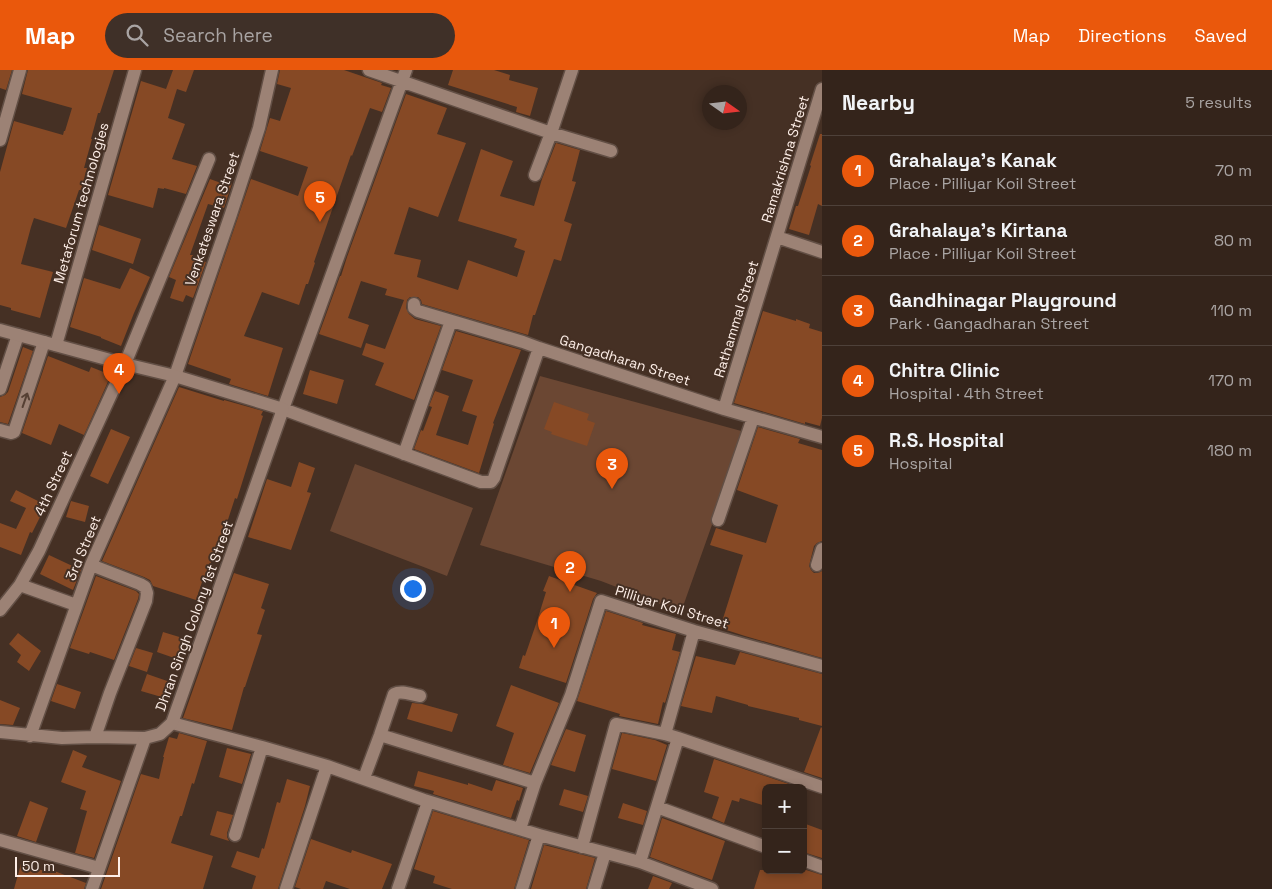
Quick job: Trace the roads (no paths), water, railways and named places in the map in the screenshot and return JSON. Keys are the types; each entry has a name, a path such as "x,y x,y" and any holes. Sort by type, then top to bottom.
{"street":[{"path":"0,140 20,70"},
{"name":"Metaforum technologies","path":"0,430 14,432 50,343 136,70"},
{"name":"Venkateswara Street","path":"175,376 231,214 258,128 272,70"},
{"path":"369,70 403,76 551,133 611,151"},
{"path":"535,175 572,70"},
{"name":"Dhran Singh Colony 1st Street","path":"0,732 62,738 145,738 160,734 172,723 403,76"},
{"name":"Ramakrishna Street","path":"777,237 822,89"},
{"name":"4th Street","path":"0,610 20,585 38,551 125,364 209,159"},
{"path":"777,237 822,252"},
{"name":"Rathammal Street","path":"724,409 777,237"},
{"path":"414,304 414,308 418,311 539,348"},
{"path":"0,330 175,376 283,409 404,454 451,321"},
{"path":"0,390 18,335"},
{"name":"Gangadharan Street","path":"404,454 481,482 491,482 539,348 724,409 822,437"},
{"name":"3rd Street","path":"30,736 91,565 175,376"},
{"path":"718,520 753,418"},
{"path":"817,565 822,549"},
{"path":"91,565 140,584 145,587 147,592 146,601 95,737"},
{"path":"20,585 76,605"},
{"name":"Pilliyar Koil Street","path":"520,829 535,784 571,695 601,601 694,631 822,666"},
{"path":"665,734 694,631"},
{"path":"364,778 394,694 402,692 420,696"},
{"path":"172,723 327,766 428,802 539,835 640,862 679,884 712,889"},
{"path":"582,847 616,724 665,734 822,787"},
{"path":"380,735 535,784"},
{"path":"92,889 145,738"},
{"path":"640,862 678,738"},
{"path":"235,835 262,747"},
{"path":"286,889 327,766"},
{"path":"398,889 428,802"},
{"path":"658,807 762,846"},
{"path":"522,889 539,835"},
{"path":"0,840 99,868"},
{"path":"594,889 605,853"},
{"path":"807,861 822,867"}],"place":[{"name":"R.S. Hospital","path":"320,222"},
{"name":"Chitra Clinic","path":"119,394"},
{"name":"Gandhinagar Playground","path":"612,489"},
{"name":"Grahalaya's Kirtana","path":"570,592"},
{"name":"Grahalaya's Kanak","path":"554,648"}]}
